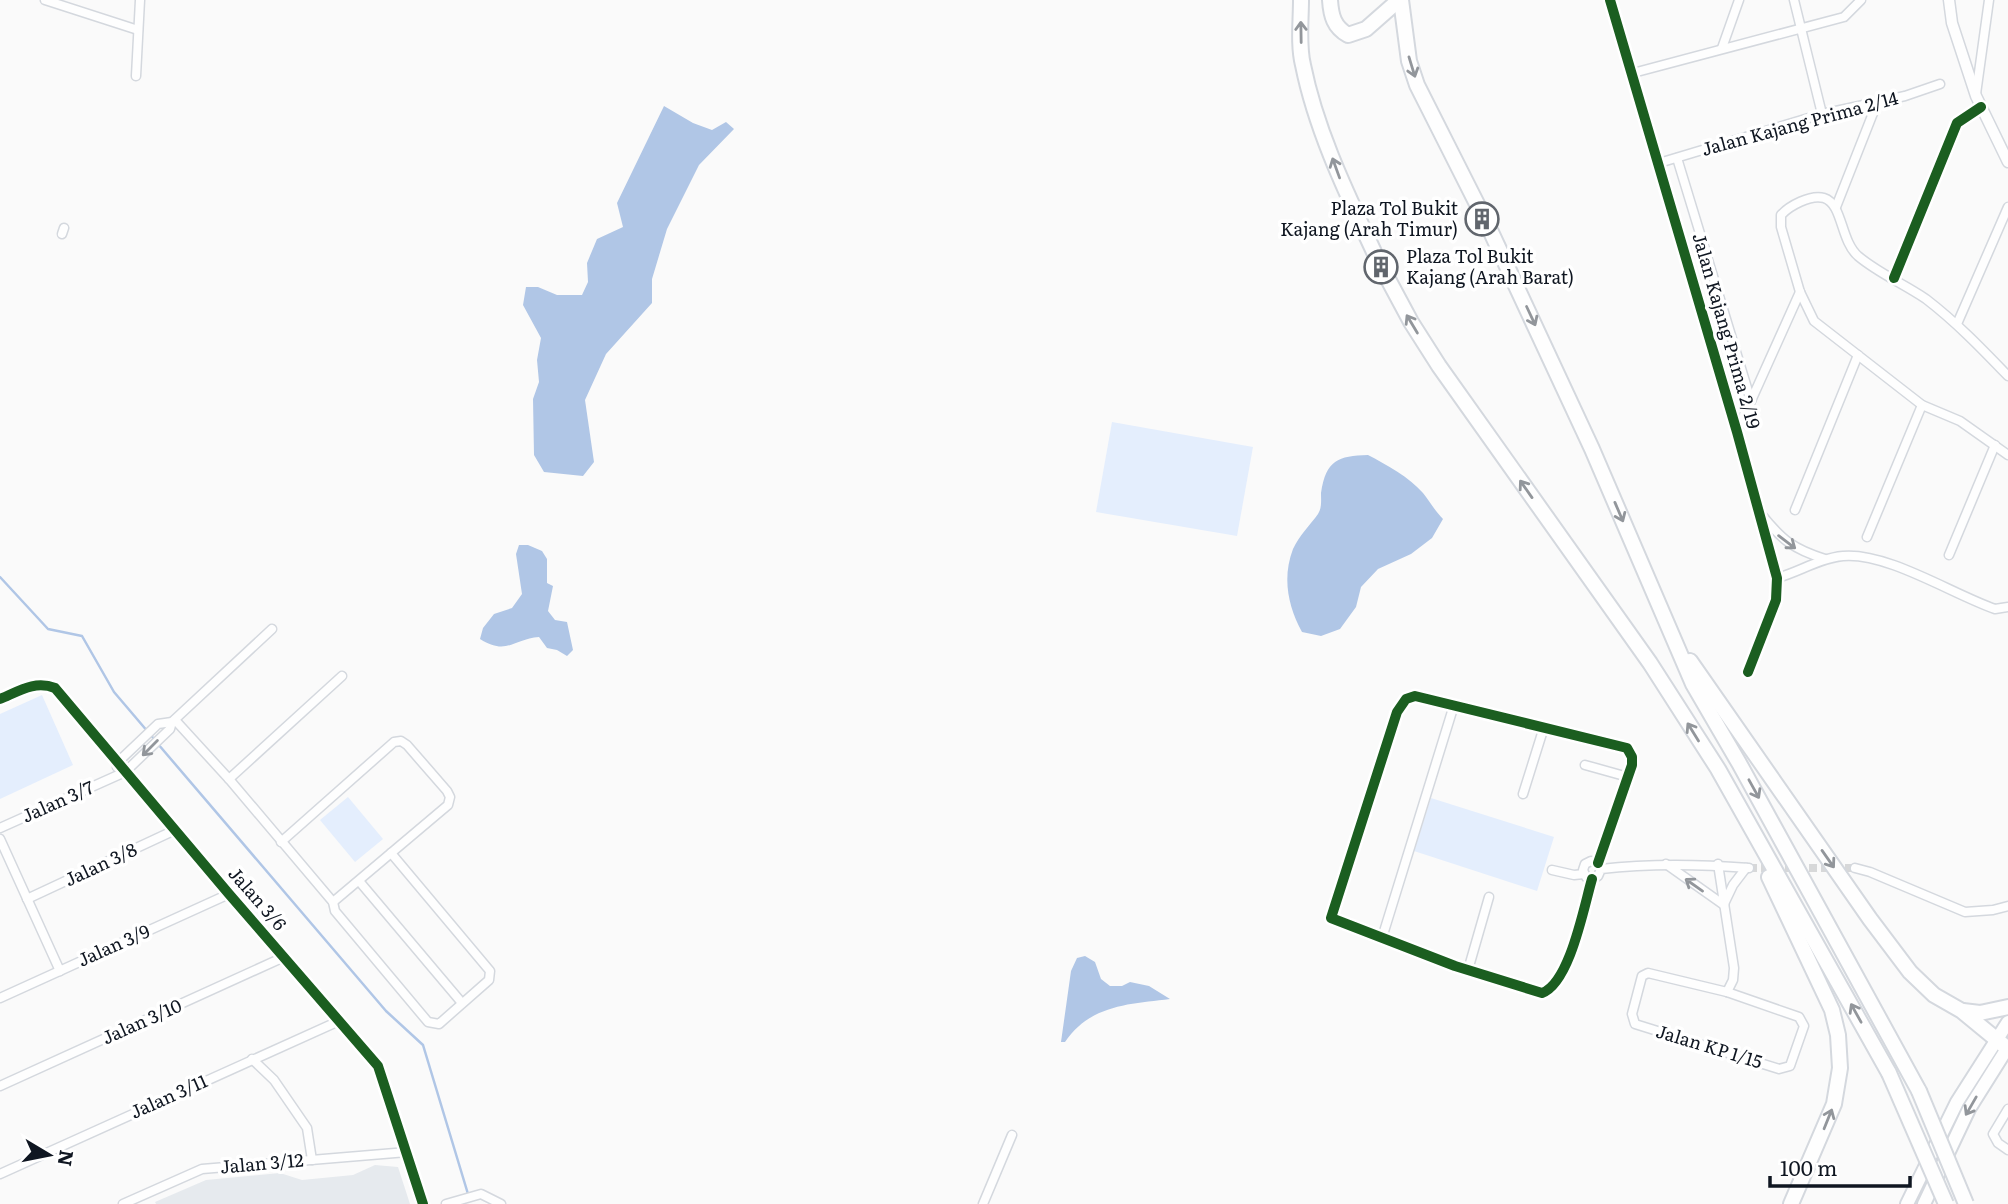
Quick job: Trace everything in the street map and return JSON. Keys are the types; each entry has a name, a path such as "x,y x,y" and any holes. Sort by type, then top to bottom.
{"highway":[{"path":"1301,0 1302,63 1340,181 1374,252"},
{"path":"1330,0 1334,22 1339,30 1348,35 1366,29 1400,0"},
{"path":"1400,0 1409,61 1418,85 1477,204"},
{"path":"1491,232 1592,449 1693,684 1739,762 1919,1091 1966,1204"},
{"path":"1389,281 1411,323 1439,366 1650,663 1718,769 1889,1073 1946,1204"},
{"path":"1677,642 1910,972 1934,995 1962,1011 2004,1044"},
{"path":"1718,769 1832,1010 1838,1035 1840,1068 1834,1104 1791,1204"},
{"path":"1962,1011 1980,1013 2008,1007"}],"main road":[{"path":"1924,1204 1969,1109 2004,1044 2008,1022"},
{"path":"1907,1204 1957,1102 2004,1044"}],"street":[{"path":"46,0 138,30"},
{"path":"136,76 140,0"},
{"name":"Jalan Kajang Prima 2/19","path":"1610,0 1777,578 1776,600 1748,672"},
{"path":"1722,48 1739,0"},
{"path":"1794,0 1822,114"},
{"path":"1633,73 1844,17 1861,0"},
{"path":"1950,0 1952,23 1976,96 2008,162"},
{"path":"1976,96 1989,0"},
{"name":"Jalan Kajang Prima 2/14","path":"1659,163 1822,114 1877,103 1940,85"},
{"path":"1836,207 1877,103"},
{"path":"1894,278 1957,122 1981,107"},
{"path":"1677,158 1751,401"},
{"path":"2008,376 1957,324 1860,257 1850,247 1836,207 1826,198 1817,197 1788,208 1781,215 1800,292 1814,321 1922,405 1960,421 2008,454"},
{"path":"1957,324 2008,207"},
{"path":"1737,432 1800,292"},
{"path":"1795,510 1858,355"},
{"path":"1867,537 1922,405"},
{"path":"1949,555 1995,444"},
{"path":"1759,512 1787,543 1800,551 1825,559"},
{"path":"1777,578 1825,559 1841,556 1870,557 1980,604 1995,609 2008,607"},
{"path":"115,776 118,762 158,724 173,721 272,629"},
{"path":"229,779 342,676"},
{"name":"Jalan 3/6","path":"0,699 36,684 55,688 379,1066 423,1204"},
{"path":"1552,870 1574,875 1598,876 1628,777 1632,757 1628,748 1415,696 1406,699 1397,712 1331,918 1468,971 1542,993 1549,991 1565,967 1588,876"},
{"path":"1382,938 1454,705"},
{"path":"173,721 229,779 333,902 335,911 428,1022 439,1024 489,980 490,971 391,853"},
{"name":"Jalan 3/7","path":"0,828 125,772 167,732 173,721"},
{"path":"1524,794 1544,727"},
{"path":"281,842 394,742 401,741 407,745 450,797 448,805 333,902"},
{"path":"1586,765 1628,777"},
{"name":"Jalan 3/8","path":"27,899 174,830"},
{"path":"0,839 60,971"},
{"path":"1588,876 1583,870 1585,864 1591,861 1599,866 1665,863 1718,864 1747,868 1733,885 1724,905"},
{"path":"1665,863 1724,905"},
{"path":"1718,864 1734,968 1733,980 1727,992"},
{"path":"1854,868 1870,872 1965,912 2008,906"},
{"path":"359,881 462,1003"},
{"name":"Jalan 3/9","path":"0,998 229,894"},
{"path":"1468,971 1489,897"},
{"name":"Jalan 3/10","path":"0,1086 284,957"},
{"name":"Jalan KP 1/15","path":"1648,973 1727,992 1802,1019 1804,1026 1790,1066 1779,1069 1635,1024 1632,1014 1642,976 1648,973"},
{"name":"Jalan 3/11","path":"0,1174 339,1021"},
{"path":"252,1059 274,1080 307,1128 312,1160"},
{"path":"2008,1109 1993,1134 1998,1143 2008,1150"},
{"path":"983,1204 1012,1135"},
{"name":"Jalan 3/12","path":"123,1204 202,1169 407,1152"},
{"path":"447,1203 481,1194 494,1203"}],"shaded area":[{"path":"1112,422 1253,447 1237,536 1096,512"},
{"path":"42,695 73,765 0,799 0,714"},
{"path":"348,797 383,839 355,862 320,820"},
{"path":"1431,798 1554,837 1537,891 1414,851"},
{"path":"375,1165 398,1167 410,1204 155,1202 206,1180 280,1173 302,1180 353,1175"}],"water":[{"path":"664,106 693,123 712,130 726,122 734,129 699,165 667,229 652,279 652,303 606,354 585,400 594,462 583,476 544,472 534,455 533,399 539,382 537,360 541,338 523,305 526,287 538,287 557,295 582,295 588,282 587,263 597,239 623,227 617,203"},
{"path":"1368,455 1411,482 1443,519 1432,538 1411,554 1378,569 1361,587 1356,607 1340,629 1321,636 1302,632 1288,592 1288,571 1293,549 1319,512 1323,482 1330,467 1341,459"},
{"path":"519,545 528,545 542,551 547,559 547,583 553,586 548,611 555,620 567,622 573,650 567,656 547,648 539,637 504,646 489,644 480,639 483,628 494,614 512,608 522,594 516,554"},
{"path":"1085,956 1095,962 1101,979 1110,986 1122,986 1130,982 1149,986 1170,999 1125,1005 1098,1013 1086,1020 1065,1042 1061,1042 1071,971 1077,958"}],"waterway":[{"path":"0,577 48,629 82,636 114,692 154,739"},
{"path":"158,744 386,1011 423,1045 468,1194"}],"tunnel":[{"path":"1477,204 1491,232"},
{"path":"1374,252 1389,281"},
{"path":"1749,868 1855,868"}],"cycle path":[{"path":"1610,0 1777,578 1776,600 1748,672"},
{"path":"1894,278 1957,123 1981,107"},
{"path":"0,699 34,686 55,688 378,1066 423,1204"},
{"path":"1592,879 1568,960 1552,986 1542,993 1455,966 1331,918 1397,712 1406,699 1415,696 1627,748 1632,757 1632,765 1598,863"}],"place":[{"name":"Plaza Tol Bukit Kajang (Arah Timur)","path":"1482,219"},
{"name":"Plaza Tol Bukit Kajang (Arah Barat)","path":"1381,267"}]}
